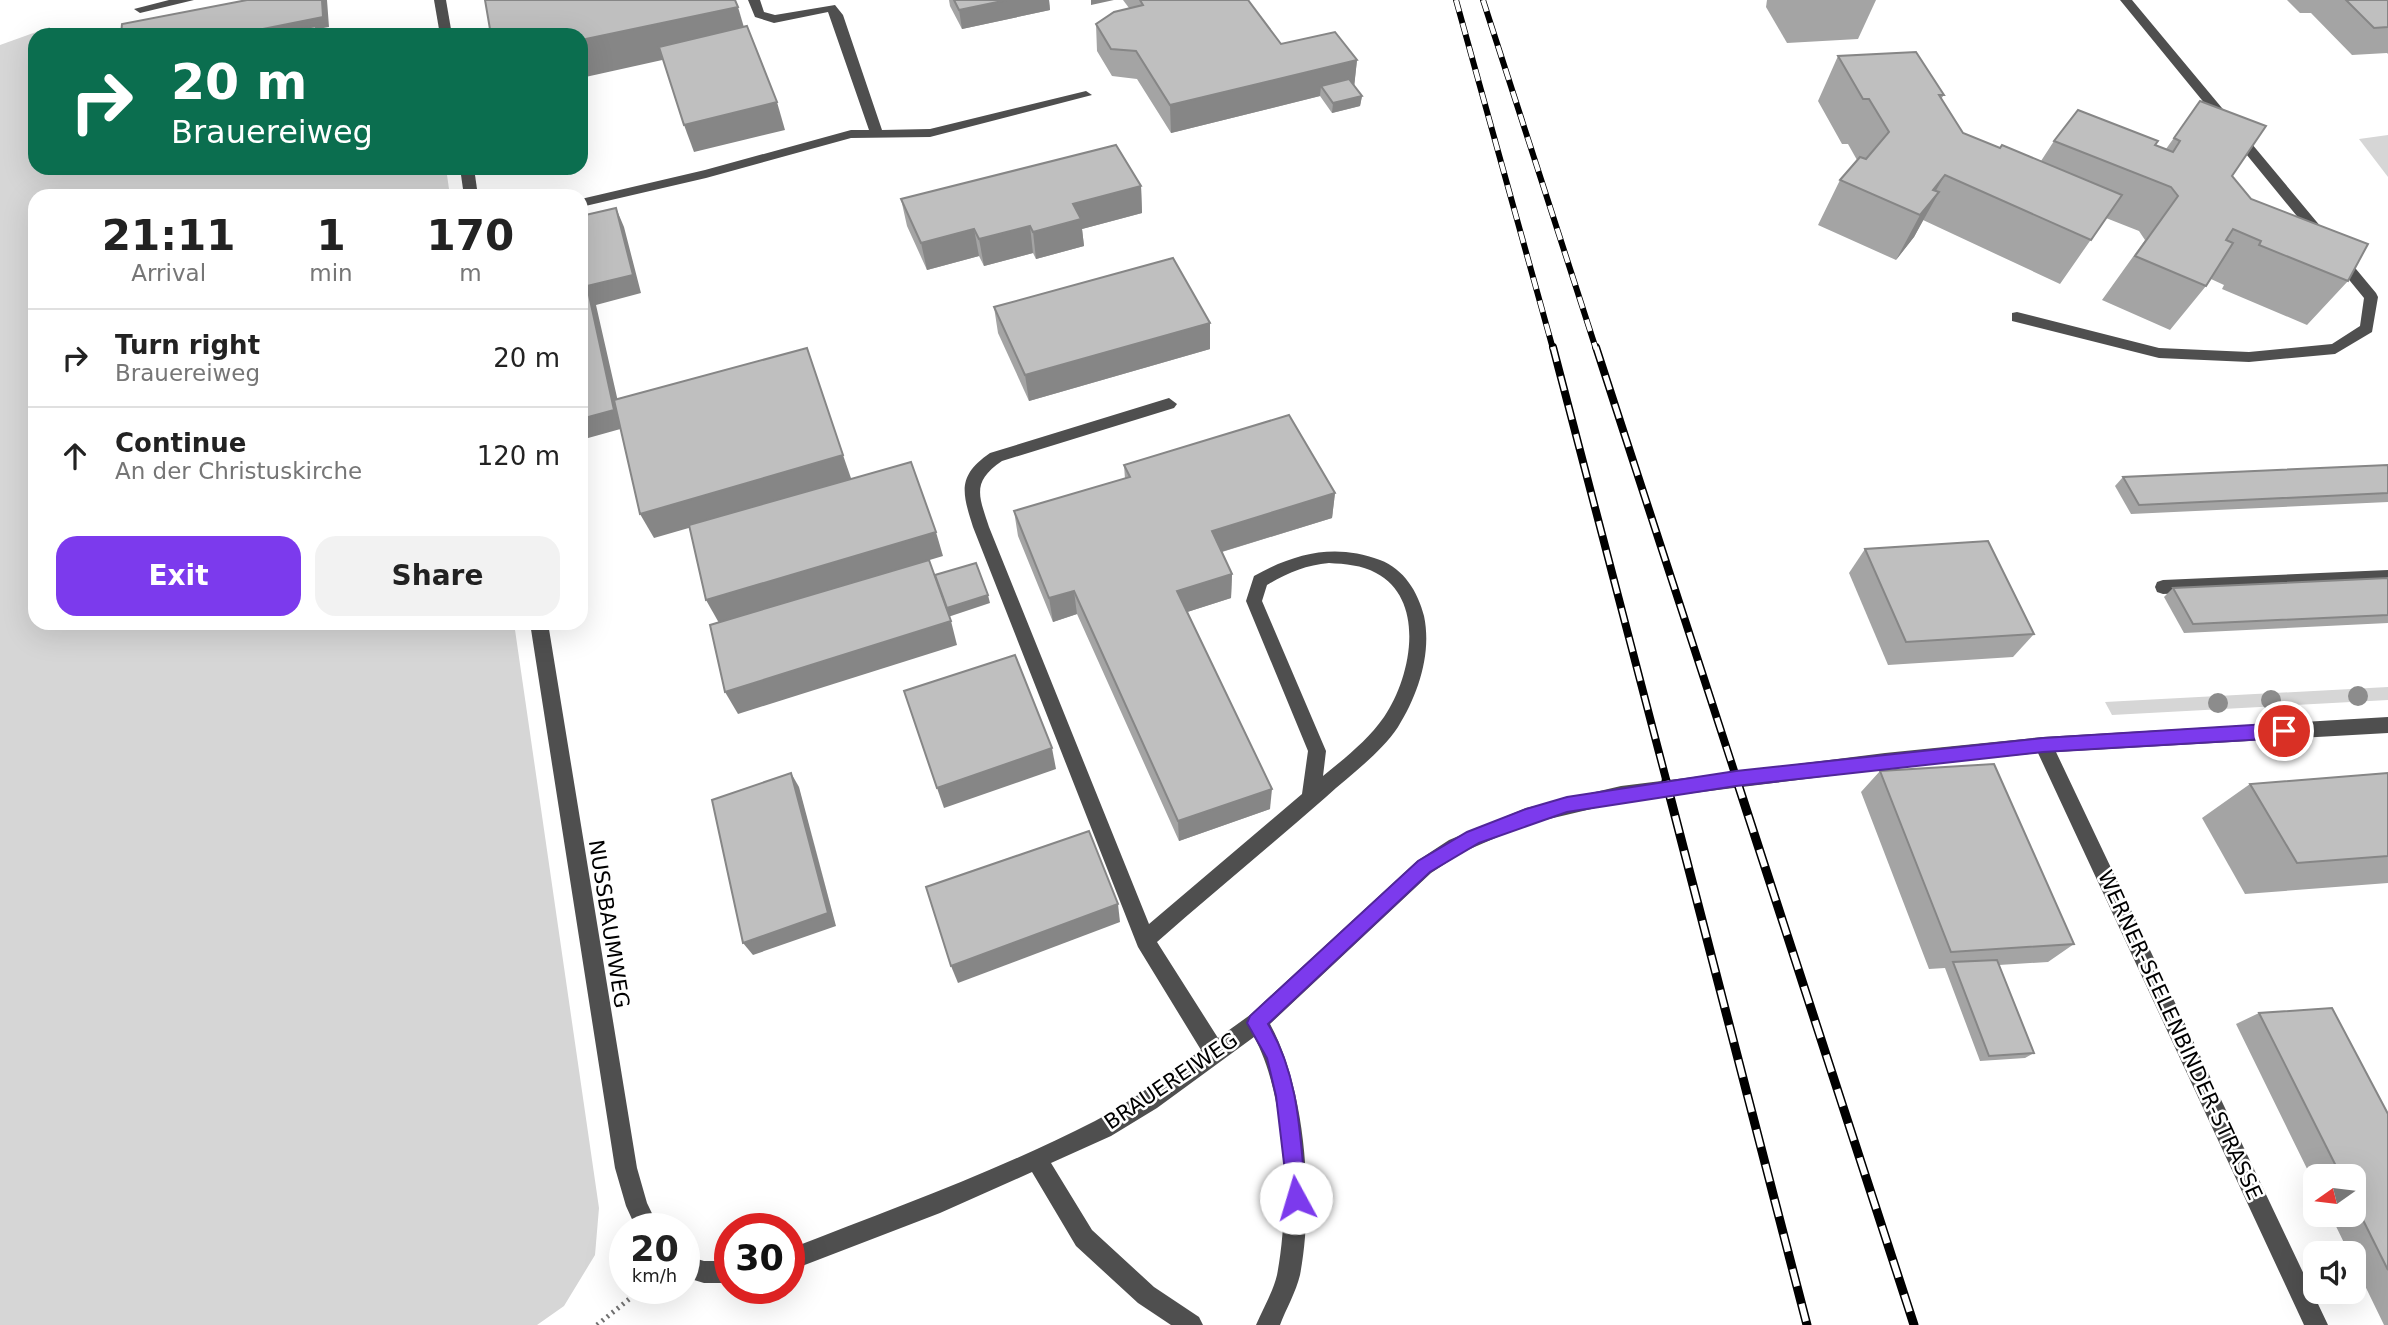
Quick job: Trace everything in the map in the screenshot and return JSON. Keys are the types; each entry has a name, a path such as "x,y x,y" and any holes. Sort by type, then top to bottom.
{"street":[{"path":"140,9 188,0"},
{"path":"440,0 445,28"},
{"path":"754,0 759,14 774,19 831,8 836,15 877,134"},
{"path":"2017,317 2159,353 2249,357 2335,349 2367,328 2371,297 2126,0"},
{"path":"588,201 706,174 851,134 930,133 1086,95"},
{"path":"1169,404 996,457 977,468 970,487 981,527 1145,940 1216,1054"},
{"path":"1145,940 1202,888 1294,816 1371,746 1399,708 1415,663 1419,626 1408,593 1385,569 1357,558 1321,556 1286,564 1260,581 1254,601 1317,751 1311,798"},
{"path":"2163,587 2388,577"},
{"name":"NUSSBAUMWEG","path":"540,630 626,1168 640,1213"},
{"name":"BRAUEREIWEG","path":"805,1253 940,1202 1102,1128 1216,1054 1256,1023 1424,867 1456,846 1526,817 1567,805 1682,786 2043,745 2388,725"},
{"name":"WERNER-SEELENBINDER-STRASSE","path":"2043,745 2316,1325"},
{"path":"1256,1023 1275,1054 1286,1096 1296,1198 1287,1277 1268,1325"},
{"path":"1037,1160 1084,1238 1146,1296 1191,1325"}],"path":[{"path":"597,1325 625,1304"}],"shaded area":[{"path":"28,35 28,175 447,175 449,189 28,189 28,630 515,630 599,1208 595,1255 564,1306 537,1325 0,1325 0,45"},
{"path":"2388,135 2388,177 2359,139"},
{"path":"2388,687 2388,700 2112,715 2105,702"}],"building":[{"path":"247,0 322,0 323,17 267,28 122,28 122,24"},
{"path":"485,0 735,0 738,7 588,39 588,28 490,28"},
{"path":"954,0 1007,0 959,10"},
{"path":"1140,0 1248,0 1281,44 1335,32 1357,60 1170,105 1136,51 1111,49 1096,24 1114,12 1143,5"},
{"path":"2346,0 2388,0 2388,27 2374,28"},
{"path":"747,26 777,102 684,125 659,47"},
{"path":"1916,52 1944,95 1939,95 1963,133 2000,148 2002,145 2122,195 2091,240 1945,175 1933,190 1939,192 1920,215 1840,180 1860,157 1866,159 1889,132 1869,99 1863,99 1838,56"},
{"path":"1349,79 1362,96 1333,103 1321,86"},
{"path":"2200,101 2266,126 2232,176 2251,199 2368,244 2348,281 2259,245 2261,241 2233,229 2226,240 2233,243 2206,286 2135,256 2178,196 2171,187 2054,141 2078,110 2158,141 2155,145 2173,152 2180,141 2174,138"},
{"path":"1116,145 1141,186 1073,204 1081,219 1033,232 1030,226 979,239 974,229 921,243 901,199"},
{"path":"616,208 633,275 588,286 588,214"},
{"path":"1173,258 1210,323 1025,375 994,307"},
{"path":"588,291 614,410 588,417"},
{"path":"807,348 843,455 640,514 614,400"},
{"path":"1289,415 1335,493 1212,531 1232,574 1177,591 1272,789 1178,821 1074,591 1049,598 1014,511 1130,477 1124,465"},
{"path":"911,462 936,532 706,600 689,525"},
{"path":"2388,465 2388,493 2139,505 2123,477"},
{"path":"1988,541 2034,634 1906,642 1865,549"},
{"path":"929,560 951,621 725,692 710,625"},
{"path":"976,563 988,595 947,608 935,575"},
{"path":"2388,578 2388,615 2193,624 2173,588"},
{"path":"1015,655 1052,748 937,788 904,691"},
{"path":"1994,764 2074,944 1951,952 1880,771"},
{"path":"791,773 828,913 743,943 712,800"},
{"path":"2388,773 2388,856 2297,863 2250,784"},
{"path":"1089,831 1118,904 951,966 926,887"},
{"path":"1997,960 2034,1053 1989,1056 1953,962"},
{"path":"2332,1008 2388,1114 2388,1270 2366,1226 2366,1164 2335,1164 2259,1013"}],"railway":[{"path":"1456,0 1553,349"},
{"path":"1483,0 1596,349"},
{"path":"1553,347 1667,783"},
{"path":"1596,347 1738,783"},
{"path":"1666,781 1807,1325"},
{"path":"1737,781 1914,1325"}],"route":[{"path":"1296,1198 1286,1096 1275,1054 1256,1023 1424,867 1456,846 1490,830 1567,805 1621,794 1736,778 2043,745 2284,731"}]}
